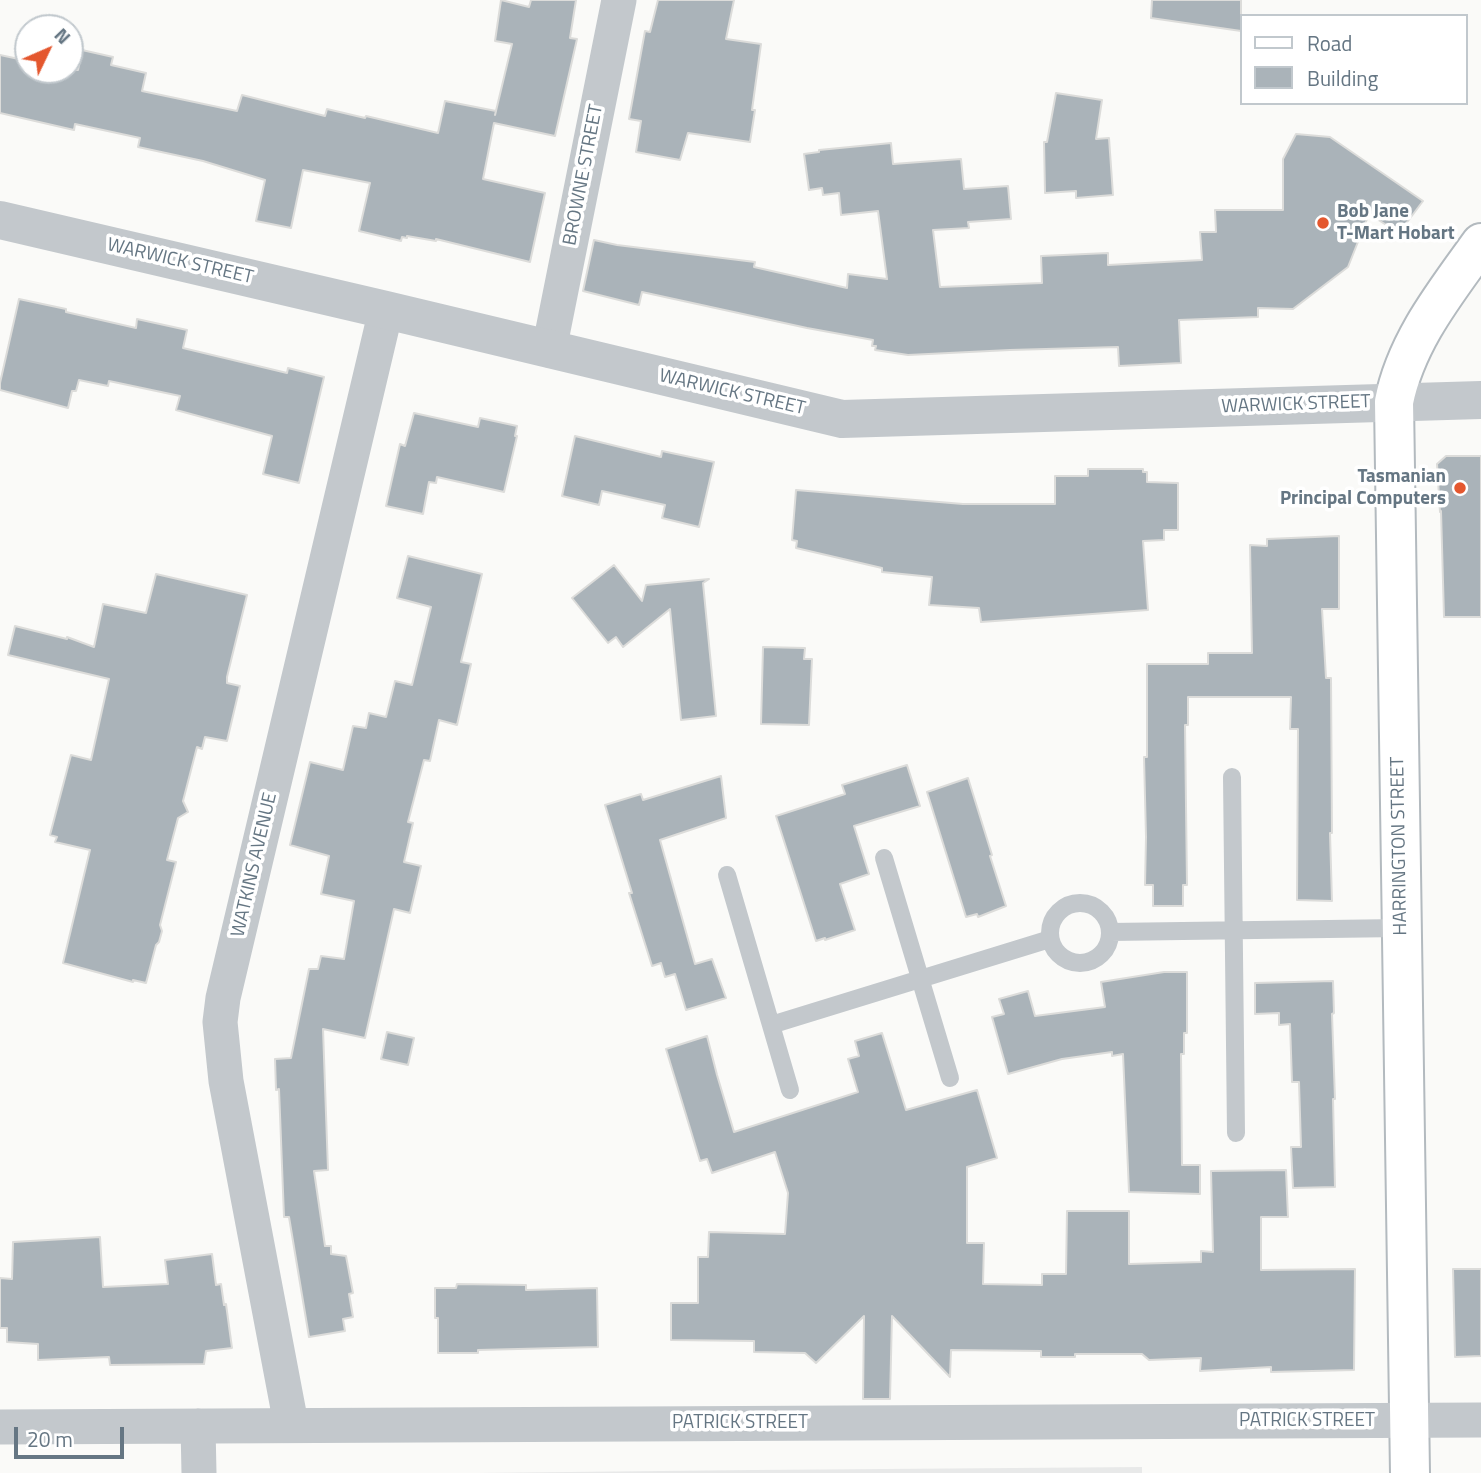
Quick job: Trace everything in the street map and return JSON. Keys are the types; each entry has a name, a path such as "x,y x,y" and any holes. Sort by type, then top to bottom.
{"main road":[{"name":"HARRINGTON STREET","path":"1410,1473 1394,402 1406,359 1481,243"}],"street":[{"name":"BROWNE STREET","path":"549,350 619,0"},
{"name":"WARWICK STREET","path":"0,220 842,419 1481,400"},
{"name":"WATKINS AVENUE","path":"291,1424 226,1081 220,1022 223,998 386,310"},
{"name":"PATRICK STREET","path":"0,1427 1481,1420"},
{"path":"198,1426 199,1473"}],"lane":[{"path":"1232,777 1236,1133"},
{"path":"884,858 950,1078"},
{"path":"727,875 790,1090"},
{"path":"1086,902 1103,913 1110,932 1104,950 1097,957 1079,963 1060,956 1050,939 1049,929 1052,919 1066,905 1086,902"},
{"path":"1110,932 1401,928"},
{"path":"771,1024 1050,939"}],"shaded area":[{"path":"1142,1467 1142,1473 476,1473 754,1470"}],"building":[{"path":"501,0 529,7 531,0 576,0 570,38 577,39 555,136 494,123 483,179 545,193 530,262 436,239 407,236 402,237 401,241 359,231 370,183 303,170 291,228 256,221 265,180 203,161 138,147 140,138 75,124 74,130 0,113 0,55 14,58 14,84 84,84 84,50 113,57 111,65 146,73 142,91 237,111 242,95 325,116 327,109 438,133 445,101 496,111 512,44 495,41"},
{"path":"658,0 734,0 726,39 761,44 750,142 688,133 680,160 636,152 641,121 629,119 645,31 650,32"},
{"path":"1152,0 1241,0 1240,31 1151,18"},
{"path":"1056,93 1102,100 1096,139 1109,138 1113,195 1076,198 1076,191 1045,193 1044,142 1047,142"},
{"path":"1296,134 1330,137 1423,201 1399,233 1369,214 1348,267 1293,309 1258,308 1258,317 1179,320 1181,363 1119,366 1118,347 908,355 875,350 876,346 872,346 873,340 642,292 639,305 583,291 594,240 755,262 754,267 847,288 848,274 887,279 878,211 841,215 839,193 823,195 822,188 809,190 804,154 891,143 893,164 961,159 964,189 1008,186 1011,219 968,222 969,228 933,230 940,287 1042,283 1041,256 1108,253 1108,265 1202,260 1200,232 1216,232 1215,210 1283,210 1283,159"},
{"path":"19,299 136,328 137,319 187,330 183,348 287,373 288,368 324,377 299,483 263,474 272,436 176,410 180,396 109,381 108,386 79,380 76,391 72,391 68,408 0,390"},
{"path":"414,413 478,427 480,418 517,426 504,492 437,477 436,483 429,482 423,514 386,506 400,444 405,446"},
{"path":"575,436 661,457 662,451 714,462 699,527 662,518 665,505 602,491 599,505 562,496"},
{"path":"1446,456 1481,456 1481,617 1444,617 1437,464"},
{"path":"1088,469 1143,469 1143,472 1147,472 1147,482 1178,483 1178,530 1164,530 1164,540 1143,541 1148,610 981,622 979,608 929,605 932,577 882,572 882,568 796,548 797,541 792,540 796,490 963,504 1055,504 1055,476 1088,476"},
{"path":"1339,536 1339,609 1322,609 1326,678 1331,678 1332,901 1297,900 1298,729 1290,729 1291,697 1188,697 1188,725 1185,725 1187,885 1183,885 1183,906 1153,906 1153,885 1145,885 1144,757 1147,757 1147,664 1208,664 1208,653 1252,653 1250,545 1267,546 1267,539"},
{"path":"408,556 482,574 461,662 471,664 457,725 439,720 430,761 424,760 408,822 413,823 404,862 421,866 410,913 394,909 365,1038 323,1029 328,1170 314,1171 325,1246 331,1246 331,1254 346,1256 353,1293 349,1294 353,1317 343,1319 345,1331 309,1337 289,1217 284,1217 279,1089 276,1090 275,1059 291,1058 309,969 318,969 321,956 344,959 354,901 321,894 329,856 290,845 310,762 343,770 353,726 366,728 369,713 386,717 395,681 412,685 431,607 397,598"},
{"path":"614,565 642,601 646,585 709,579 703,583 716,716 681,720 670,609 623,647 616,637 608,643 572,598"},
{"path":"156,574 247,595 227,677 227,683 240,686 227,741 205,737 202,749 197,747 183,801 188,812 178,818 167,860 176,862 160,925 162,931 146,983 63,963 90,850 55,842 57,837 50,835 71,755 91,760 109,679 8,655 15,626 67,637 94,647 103,604 146,613"},
{"path":"763,647 805,648 804,659 812,659 809,725 761,724"},
{"path":"907,765 920,806 854,826 869,874 840,884 855,930 816,941 776,816 845,794 842,785"},
{"path":"721,776 726,818 660,840 695,964 712,959 726,998 686,1010 675,974 665,977 661,963 652,966 605,805 641,794 643,800"},
{"path":"968,778 1006,906 978,917 977,914 966,917 927,792"},
{"path":"1164,972 1187,972 1187,1033 1184,1033 1184,1054 1181,1054 1182,1165 1200,1165 1200,1194 1129,1192 1123,1054 1112,1056 1112,1052 1062,1059 1008,1074 992,1017 1004,1014 999,999 1028,991 1035,1016 1105,1007 1101,982"},
{"path":"1333,981 1335,1187 1293,1188 1291,1147 1301,1147 1299,1082 1292,1082 1290,1024 1279,1025 1279,1013 1255,1014 1255,983"},
{"path":"387,1032 414,1038 408,1065 381,1059"},
{"path":"882,1033 906,1110 977,1090 997,1158 967,1167 967,1243 984,1243 983,1284 1042,1285 1042,1274 1066,1274 1067,1211 1129,1211 1129,1264 1201,1262 1201,1251 1213,1252 1211,1171 1286,1170 1288,1217 1261,1217 1261,1270 1355,1269 1354,1370 1271,1372 1271,1367 1200,1371 1201,1358 1149,1360 1142,1354 1041,1357 1041,1351 951,1350 950,1377 892,1316 890,1399 863,1399 864,1316 816,1363 805,1353 754,1352 754,1341 671,1340 671,1303 698,1303 698,1257 708,1257 709,1232 785,1234 788,1193 775,1152 712,1173 707,1159 700,1161 666,1049 707,1036 734,1132 858,1092 848,1059 859,1056 855,1041"},
{"path":"100,1237 103,1287 168,1284 165,1260 212,1254 216,1285 221,1284 224,1305 226,1304 232,1348 206,1351 204,1364 110,1365 109,1357 38,1360 38,1344 7,1342 7,1328 0,1328 0,1278 12,1279 13,1242"},
{"path":"1453,1269 1481,1269 1481,1356 1455,1357"},
{"path":"457,1284 526,1285 526,1290 597,1288 598,1347 438,1353 435,1288 456,1288"}],"place":[{"name":"Bob Jane T-Mart Hobart","path":"1323,223"},
{"name":"Tasmanian Principal Computers","path":"1460,488"}]}
